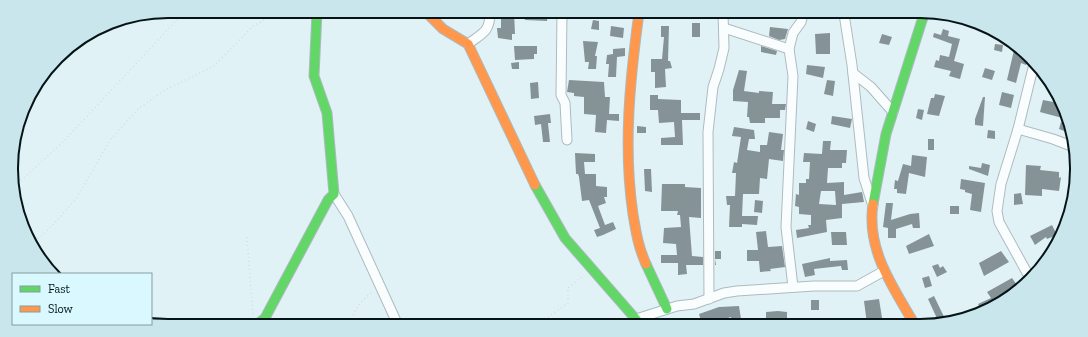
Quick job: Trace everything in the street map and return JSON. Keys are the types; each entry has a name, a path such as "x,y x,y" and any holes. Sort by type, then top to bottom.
{"street":[{"path":"317,18 314,76 327,113 334,194 348,216 395,319"},
{"path":"432,18 443,29 468,44 552,217 565,238 636,319"},
{"path":"468,44 485,32 490,22 490,18"},
{"path":"562,18 561,95 565,103 568,140"},
{"path":"638,18 630,78 628,181 638,247 667,309"},
{"path":"709,299 708,132 713,87 724,48 723,18"},
{"path":"793,287 786,227 793,76 789,49 793,33 801,22 802,18"},
{"path":"845,18 853,73 864,178 873,207"},
{"path":"912,319 884,271 874,242 873,207 886,134 923,18"},
{"path":"724,28 789,49"},
{"path":"1027,274 1004,231 998,216 998,198 1018,129 1033,69"},
{"path":"853,73 871,87 893,112"},
{"path":"1018,129 1054,138 1068,144"},
{"path":"260,319 264,318 282,290 328,200 334,194"},
{"path":"643,319 667,309 737,291 793,287 857,286 884,271"}],"path":[{"path":"18,183 63,142 178,18"},
{"path":"36,240 50,228 76,199 110,140 139,108 165,90 214,66 252,26 268,18"},
{"path":"247,237 256,319"},
{"path":"545,319 568,303 568,288 591,269"},
{"path":"352,319 353,313 358,305 380,285"}],"building":[{"path":"501,18 514,18 515,34 512,34 512,40 498,38 497,28 501,28"},
{"path":"525,18 547,18 547,21 525,20"},
{"path":"593,20 599,21 599,30 591,29"},
{"path":"692,23 700,23 700,37 692,37"},
{"path":"611,26 624,28 623,38 610,36"},
{"path":"661,26 669,26 668,61 670,61 672,68 665,69 666,87 655,88 655,72 651,72 651,59 662,59 664,37 661,37"},
{"path":"770,27 788,29 785,39 779,40 769,36"},
{"path":"943,29 949,31 948,36 960,39 954,61 964,64 960,79 949,76 951,71 934,67 936,60 939,61 940,55 949,57 952,44 933,37 934,33 941,35"},
{"path":"830,33 830,54 816,54 815,34"},
{"path":"882,34 892,37 889,45 879,43"},
{"path":"583,41 598,42 595,56 597,56 596,69 588,69 589,62 585,62"},
{"path":"995,44 1003,45 1002,52 994,50"},
{"path":"514,46 537,46 537,54 534,54 534,59 515,60"},
{"path":"761,46 777,51 776,55 761,52"},
{"path":"625,48 625,56 617,57 616,77 608,77 609,64 606,64 607,55 613,54 613,49"},
{"path":"1014,51 1027,63 1026,65 1021,63 1016,83 1007,80"},
{"path":"519,62 519,69 512,69 511,63"},
{"path":"807,65 825,67 823,78 806,74"},
{"path":"985,68 995,71 992,80 982,77"},
{"path":"739,70 747,71 744,91 759,93 759,91 773,92 772,104 786,104 785,110 780,110 780,118 765,118 765,123 750,123 749,117 747,117 748,102 733,101 733,90"},
{"path":"569,80 604,82 605,97 610,97 609,114 619,114 619,121 607,120 606,133 595,132 596,115 584,114 584,97 574,96 574,93 567,92"},
{"path":"827,80 835,81 833,96 824,94"},
{"path":"538,82 539,98 531,99 530,83"},
{"path":"1002,92 1014,95 1011,108 999,105"},
{"path":"935,94 945,96 939,116 927,114 931,98 934,98"},
{"path":"650,95 658,95 658,99 681,100 681,113 700,113 700,120 682,120 683,145 661,145 661,138 675,137 674,122 659,123 658,110 650,110"},
{"path":"983,97 985,97 983,126 975,125 975,119"},
{"path":"1043,100 1054,102 1061,118 1040,112"},
{"path":"918,109 924,110 922,120 916,118"},
{"path":"550,114 551,123 548,123 550,142 543,142 541,124 535,125 534,116"},
{"path":"832,116 852,119 850,128 831,124"},
{"path":"808,121 816,124 814,132 806,129"},
{"path":"1061,122 1063,122 1065,131 1059,129"},
{"path":"637,126 646,127 646,133 637,133"},
{"path":"734,127 754,130 755,139 749,139 747,150 760,152 760,145 767,145 769,132 783,134 781,150 784,150 783,161 769,159 767,179 760,178 759,194 743,194 742,216 758,216 757,225 742,224 742,227 729,227 730,205 727,205 726,196 735,196 736,173 732,173 734,162 737,163 741,137 732,136"},
{"path":"988,130 995,131 995,139 987,138"},
{"path":"928,139 934,139 934,150 928,150"},
{"path":"823,141 831,141 830,150 847,150 846,163 842,163 842,168 828,168 827,183 844,182 844,195 862,192 864,202 842,204 842,218 826,220 827,232 797,238 796,230 809,228 808,225 811,225 811,215 799,214 799,207 795,206 796,194 799,195 799,183 806,183 806,179 809,179 810,162 803,162 804,153 822,154","holes":["821,191 835,191 836,205 819,204"]},
{"path":"575,153 595,154 595,162 584,162 585,174 596,174 596,186 607,187 607,197 604,197 606,203 598,206 605,225 613,222 616,229 597,237 594,230 600,228 589,200 582,201 579,177 578,174 576,174"},
{"path":"912,155 927,157 925,177 909,173 906,194 897,193 897,189 894,189 895,180 898,181 903,164 911,166"},
{"path":"982,163 990,165 988,176 969,169 969,166 981,168"},
{"path":"1026,165 1041,166 1040,170 1059,172 1059,178 1061,177 1059,191 1042,189 1042,196 1025,195"},
{"path":"644,169 651,169 652,192 645,191"},
{"path":"961,179 985,183 981,212 970,210 972,194 960,189"},
{"path":"662,184 685,184 685,187 701,188 701,218 689,217 692,256 703,257 703,265 686,265 687,274 678,275 678,263 661,263 661,255 677,255 676,244 663,243 664,228 681,227 680,215 677,215 678,211 661,211"},
{"path":"1021,193 1023,204 1014,205 1014,194"},
{"path":"755,200 763,201 762,213 754,212"},
{"path":"886,203 893,203 891,220 910,214 919,213 920,228 913,228 912,224 896,229 896,238 888,238 888,228 883,227"},
{"path":"950,206 959,206 959,214 950,214"},
{"path":"1052,225 1056,232 1053,236 1047,239 1046,237 1035,245 1030,236"},
{"path":"766,231 768,247 782,246 785,267 760,272 759,261 747,261 747,250 758,250 756,232"},
{"path":"831,232 846,232 847,245 832,245"},
{"path":"929,234 934,246 909,254 906,246"},
{"path":"715,251 721,251 721,259 715,259"},
{"path":"1001,251 1009,262 984,276 979,263"},
{"path":"830,258 830,261 847,260 848,270 842,270 841,266 814,269 815,275 805,277 802,264"},
{"path":"938,264 940,268 943,266 947,272 937,277 932,266"},
{"path":"929,276 932,286 925,288 922,278"},
{"path":"1012,278 1016,284 995,299 979,307 978,304 991,298 987,292"},
{"path":"934,296 944,317 937,318 928,299"},
{"path":"879,299 882,319 866,319 864,301"},
{"path":"811,300 819,300 819,310 811,310"},
{"path":"739,306 741,319 731,319 731,317 725,319 700,319 699,314 719,307"},
{"path":"766,312 787,312 787,319 766,318"}],"traffic: fast":[{"path":"264,319 328,200 334,194 327,113 314,76 317,18"},
{"path":"873,204 886,134 923,18"},
{"path":"535,185 565,238 636,319"},
{"path":"646,264 667,309"}],"traffic: slow":[{"path":"432,18 443,29 468,44 535,185"},
{"path":"638,18 629,113 628,164 635,227 639,245 646,264"},
{"path":"873,204 872,221 877,252 890,282 911,319"}]}
